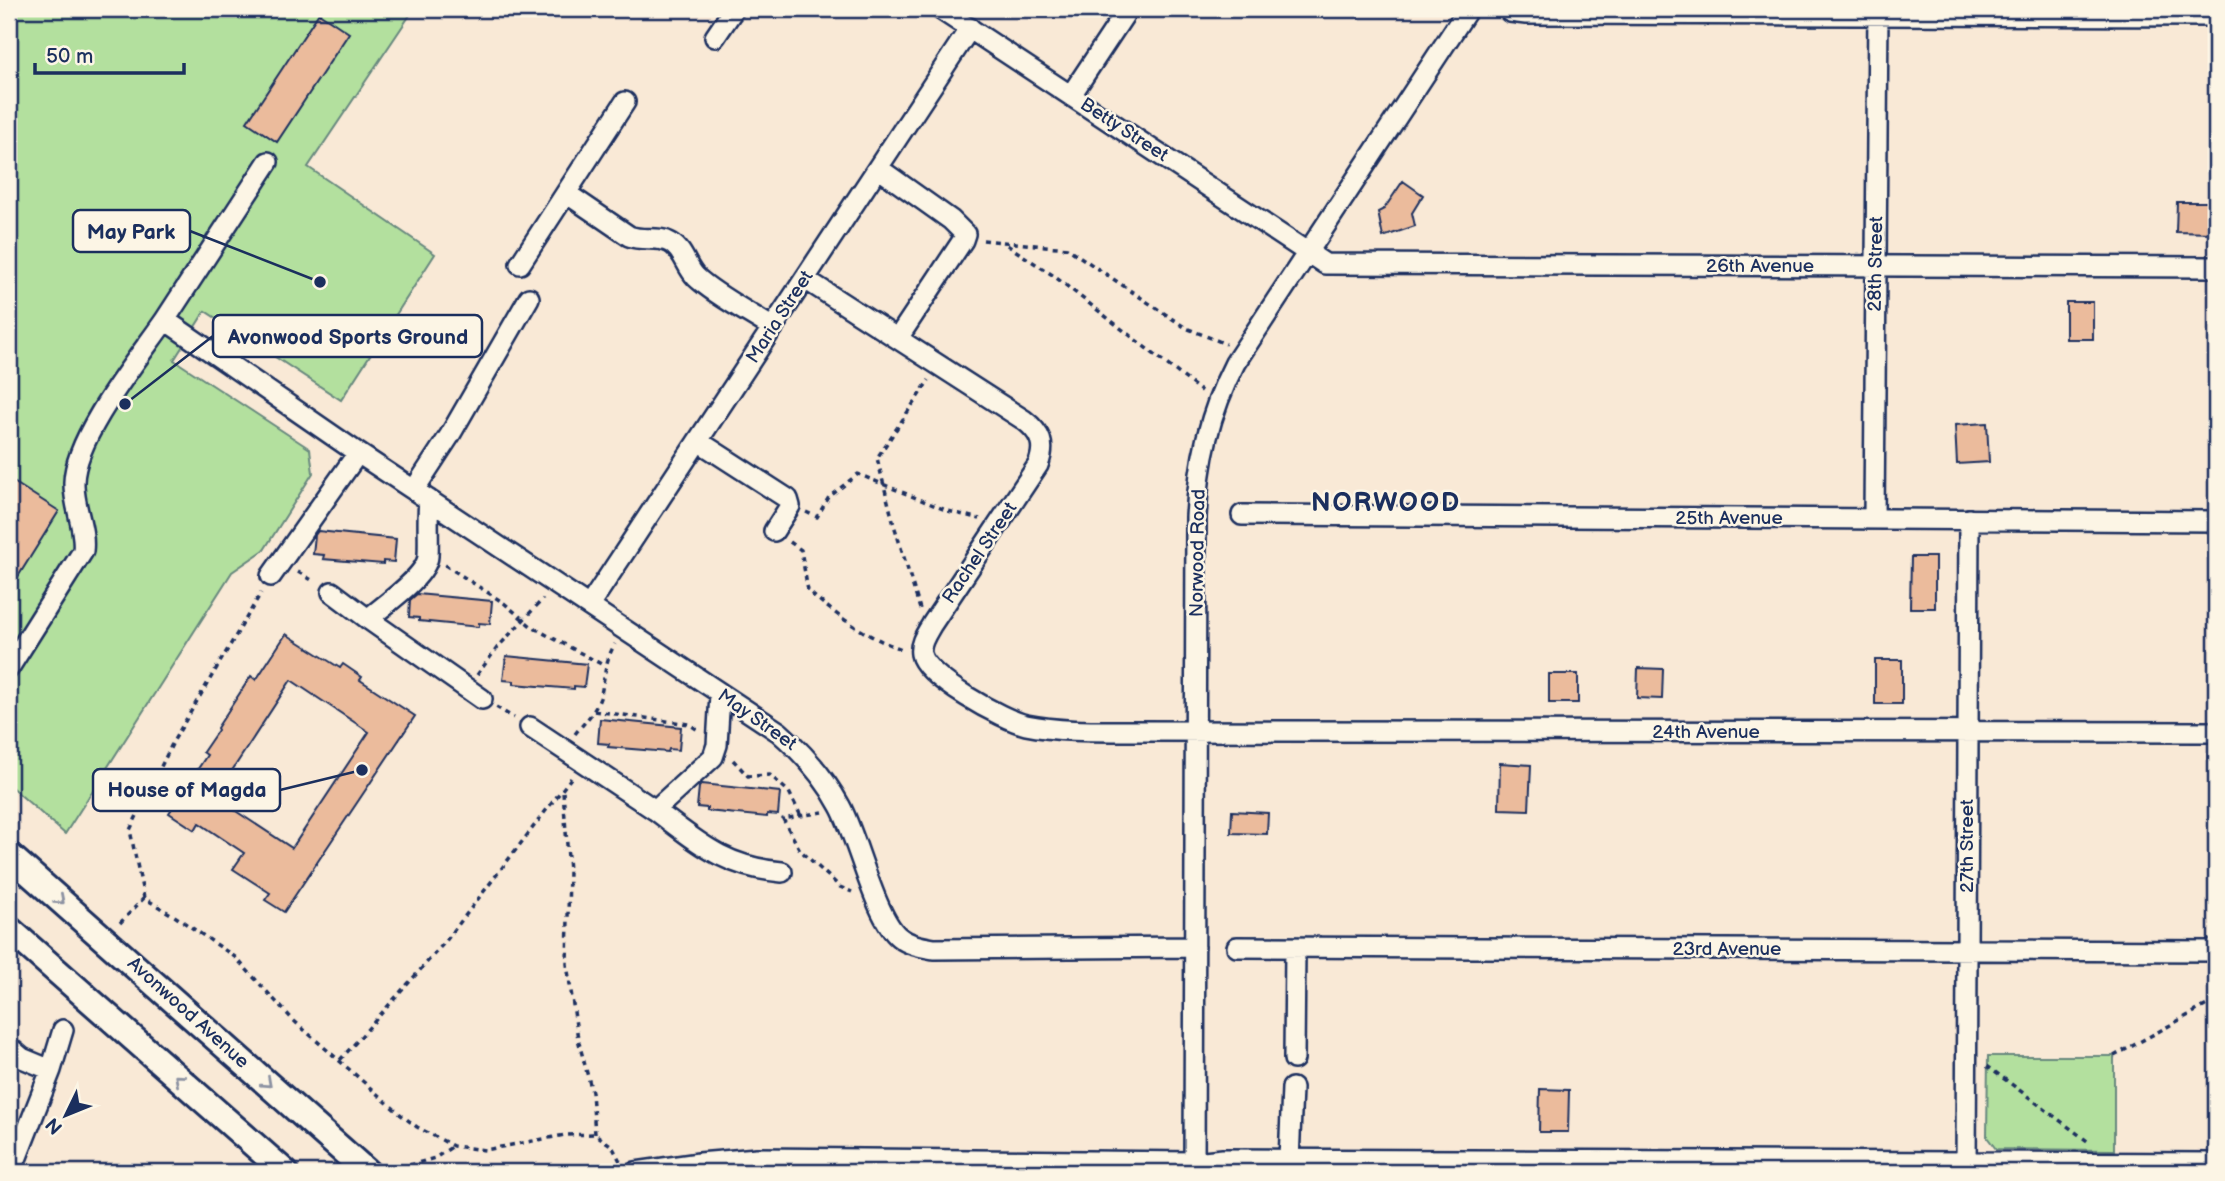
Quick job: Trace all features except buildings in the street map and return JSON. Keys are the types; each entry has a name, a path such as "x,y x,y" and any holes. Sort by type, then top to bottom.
{"main road":[{"name":"Avonwood Avenue","path":"9,855 367,1172"},
{"path":"9,929 285,1172"}],"street":[{"path":"715,37 734,9"},
{"name":"Betty Street","path":"940,9 1308,252"},
{"path":"1071,95 1128,9"},
{"name":"Norwood Road","path":"1194,1167 1196,517 1198,481 1206,437 1219,397 1236,363 1468,9"},
{"path":"1510,12 2216,16"},
{"name":"28th Street","path":"1874,519 1878,12"},
{"name":"Maria Street","path":"589,606 970,29"},
{"path":"520,264 625,102"},
{"path":"9,668 83,551 83,533 74,482 87,436 268,162"},
{"path":"878,168 951,220 965,234 898,338"},
{"path":"566,193 629,236 640,241 664,240 673,244 694,275 772,328"},
{"name":"26th Avenue","path":"1308,252 1325,264 2216,267"},
{"name":"Rachel Street","path":"805,279 1034,428 1043,444 1038,466 932,624 921,645 921,655"},
{"path":"369,619 424,569 428,556 427,517 421,495 450,435 529,298"},
{"name":"May Street","path":"165,320 358,453 779,732 801,751 824,777 842,808 885,920 900,937 910,943 934,949 1195,947"},
{"path":"698,441 785,497 790,506 774,531"},
{"path":"276,569 358,453"},
{"name":"25th Avenue","path":"1242,515 2216,520"},
{"name":"27th Street","path":"1966,1167 1969,519"},
{"path":"332,592 475,694"},
{"path":"921,655 932,671 959,691 987,710 1023,725 1063,730 1196,731"},
{"path":"655,810 713,757 718,745 720,694"},
{"path":"530,727 655,810 712,852 750,868 782,872"},
{"name":"24th Avenue","path":"1196,731 2216,732"},
{"name":"23rd Avenue","path":"1237,947 2216,951"},
{"path":"1294,1059 1295,948"},
{"path":"11,1172 51,1070 63,1030"},
{"path":"9,1047 22,1058 51,1070"},
{"path":"1289,1161 1292,1088"},
{"path":"629,1168 757,1158 1194,1167 1223,1159 1607,1167 1966,1167 2216,1163"}],"path":[{"path":"1201,391 1054,276 1005,243 1067,248 1186,328 1226,344"},
{"path":"932,624 917,607 877,458 940,365"},
{"path":"790,506 817,517 830,497 858,474 948,511 999,524"},
{"path":"774,531 801,550 808,591 822,604 882,643 921,655"},
{"path":"428,556 475,583 524,621 605,666"},
{"path":"332,592 276,569 174,740 130,830 144,898 235,957 293,1020 417,1127 453,1146 485,1150 565,1135 595,1134 612,1146 629,1168"},
{"path":"530,727 475,694 497,648 537,608"},
{"path":"340,1060 445,942 573,775 563,748 594,711 600,697 609,654"},
{"path":"563,790 569,871 567,964 578,1039 592,1091 595,1134"},
{"path":"813,814 783,819 800,850 840,887"},
{"path":"118,925 144,898"},
{"path":"2114,1056 2216,1000"},
{"path":"1982,1062 2093,1146"},
{"path":"400,1168 435,1158 453,1146"}],"green space":[{"path":"9,9 414,9 308,167 435,254 341,400 205,311 174,360 310,449 313,473 264,550 232,572 65,834 9,785"},
{"path":"1988,1056 2114,1056 2114,1150 1996,1149 1987,1137"}],"place":[{"name":"May Park","path":"320,282"},
{"name":"Avonwood Sports Ground","path":"125,404"},
{"name":"House of Magda","path":"362,770"}],"district":[{"name":"NORWOOD","path":"1386,503"}]}
